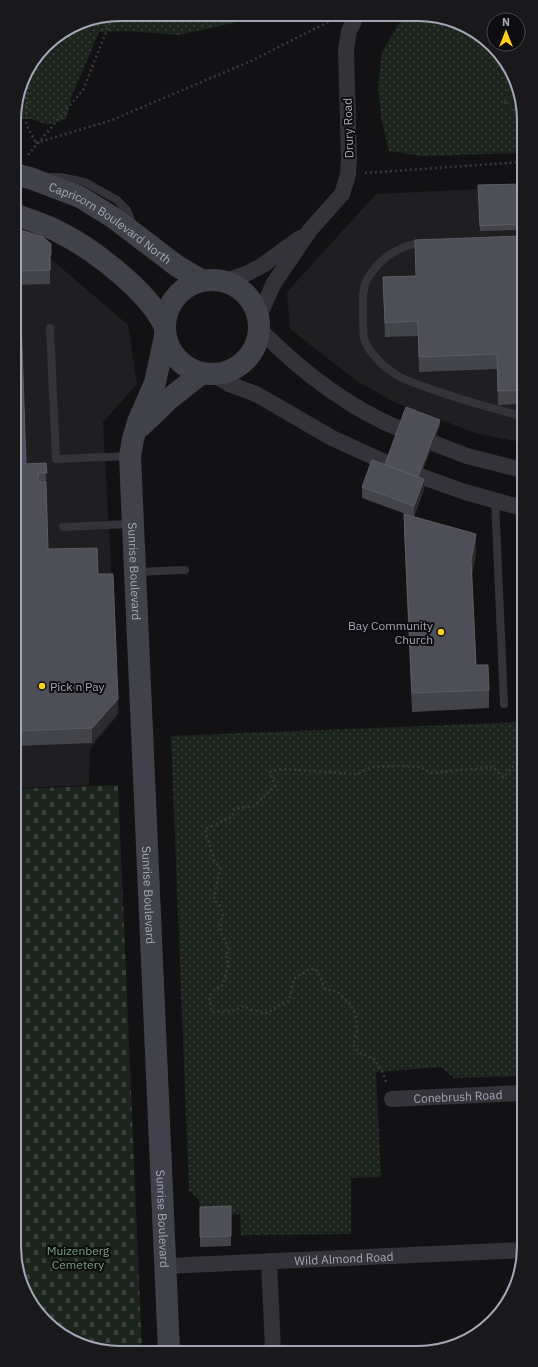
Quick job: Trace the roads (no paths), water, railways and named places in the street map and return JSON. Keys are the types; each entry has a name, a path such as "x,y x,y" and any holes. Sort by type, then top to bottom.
{"street":[{"name":"Drury Road","path":"259,323 274,283 310,230 342,194 348,175 349,159 346,50 349,31 354,21"},
{"name":"Capricorn Boulevard North","path":"22,176 80,197 136,233 161,256 201,280"},
{"path":"21,217 57,231 79,243 125,278 148,301 158,314 165,331 168,346 178,360 191,370 207,374 256,394 332,438 387,463"},
{"name":"Drury Road","path":"226,281 248,273 263,265 310,230"},
{"path":"132,447 140,427 156,410 182,388 207,374 227,372 240,366 250,356 257,344 259,323 254,304 247,294 237,286 226,281 214,279 201,280 179,292 171,302 166,313 165,331"},
{"path":"259,323 282,352 318,382 362,410 400,429"},
{"name":"Sunrise Boulevard","path":"165,331 161,362 155,383 138,422 132,447 134,572 169,1346"},
{"path":"433,443 468,456 517,469"},
{"path":"420,476 465,492 517,507"},
{"name":"Conebrush Road","path":"392,1099 517,1093"},
{"name":"Wild Almond Road","path":"165,1266 517,1250"},
{"path":"269,1261 272,1346"}],"lane":[{"path":"433,243 404,247 381,261 373,270 366,281 362,292 364,339 377,359 385,367 408,381 458,399 517,415"},
{"path":"50,328 56,459 132,447"},
{"path":"495,500 504,704"},
{"path":"63,527 133,524"},
{"path":"134,572 186,570"}],"place":[{"name":"Bay Community Church","path":"441,632"},
{"name":"Pick n Pay","path":"42,686"}],"park label":[{"name":"Muizenberg Cemetery","path":"78,1257"}]}
